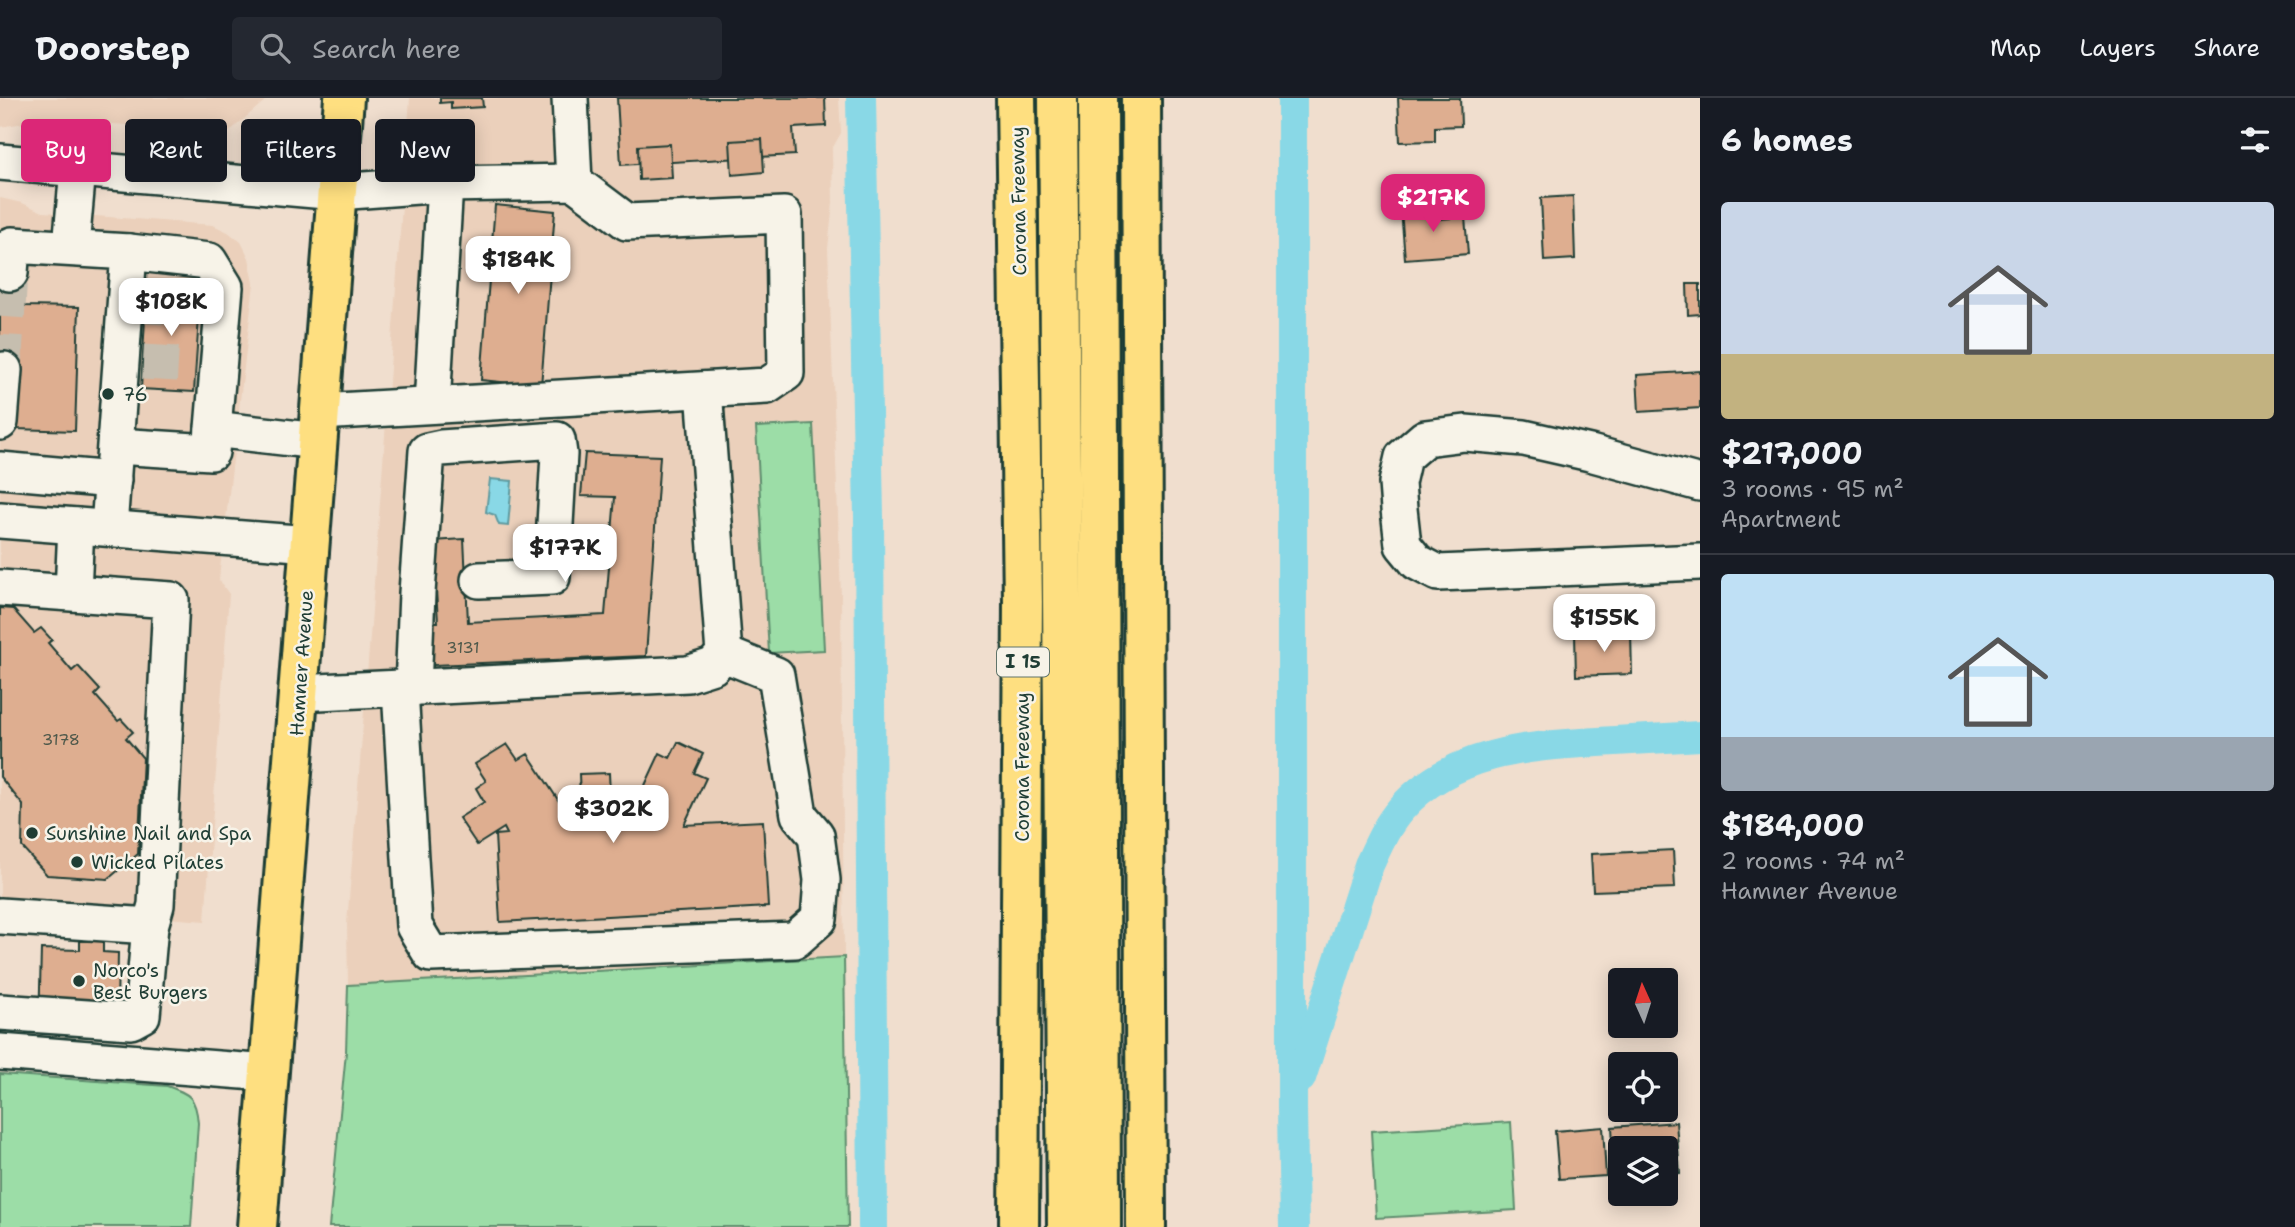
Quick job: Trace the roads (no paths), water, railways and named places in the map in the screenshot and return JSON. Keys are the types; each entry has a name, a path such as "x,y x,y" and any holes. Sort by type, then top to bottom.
{"main road":[{"name":"Hamner Avenue","path":"257,1227 344,98"},
{"name":"Corona Freeway","path":"1016,98 1023,602 1019,1227"},
{"path":"1058,98 1067,1227"},
{"path":"1098,98 1101,1227"},
{"path":"1141,98 1146,1227"},
{"name":"I 15","path":"1023,602 1060,330"},
{"path":"1099,334 1142,602"}],"street":[{"path":"570,98 574,182"},
{"path":"0,162 21,164"},
{"path":"111,172 337,192 445,184 574,182 627,222 784,215 786,373 767,386 432,405 319,426 213,429"},
{"path":"71,247 77,182"},
{"path":"432,405 445,184"},
{"path":"10,273 12,245 71,247 209,261 225,287 211,310 207,365 213,429 211,452 116,446"},
{"path":"73,592 93,527 113,480 116,446 132,361 136,305 130,252"},
{"path":"0,422 4,370"},
{"path":"298,693 688,674 713,666 724,654 704,390"},
{"path":"1700,483 1524,438 1465,433 1425,438 1404,457 1397,483 1403,545 1417,562 1438,573 1700,562"},
{"path":"479,580 552,577 559,454 557,440 427,451 417,593 406,688 414,926 431,954 795,940 820,919 822,880 816,835 799,815 776,675 724,654"},
{"path":"0,470 113,480"},
{"path":"0,520 310,544"},
{"path":"0,588 171,600 156,905 150,926 142,1015 131,1021 0,1013"},
{"path":"0,916 150,926"},
{"path":"0,1052 269,1073"}],"water":[{"path":"490,479 512,481 508,526 499,525 495,515 486,512"}],"waterway":[{"path":"861,98 869,517 873,1227"},
{"path":"1292,98 1294,1227"},
{"path":"1301,1078 1369,865 1391,822 1421,790 1443,775 1467,764 1518,750 1700,736"}],"tunnel":[{"path":"4,370 10,273"},
{"path":"146,306 199,309"},
{"path":"143,362 196,365"}],"place":[{"name":"76","path":"108,394"},
{"name":"Sunshine Nail and Spa","path":"32,833"},
{"name":"Wicked Pilates","path":"77,862"},
{"name":"Norco's Best Burgers","path":"79,981"}]}
